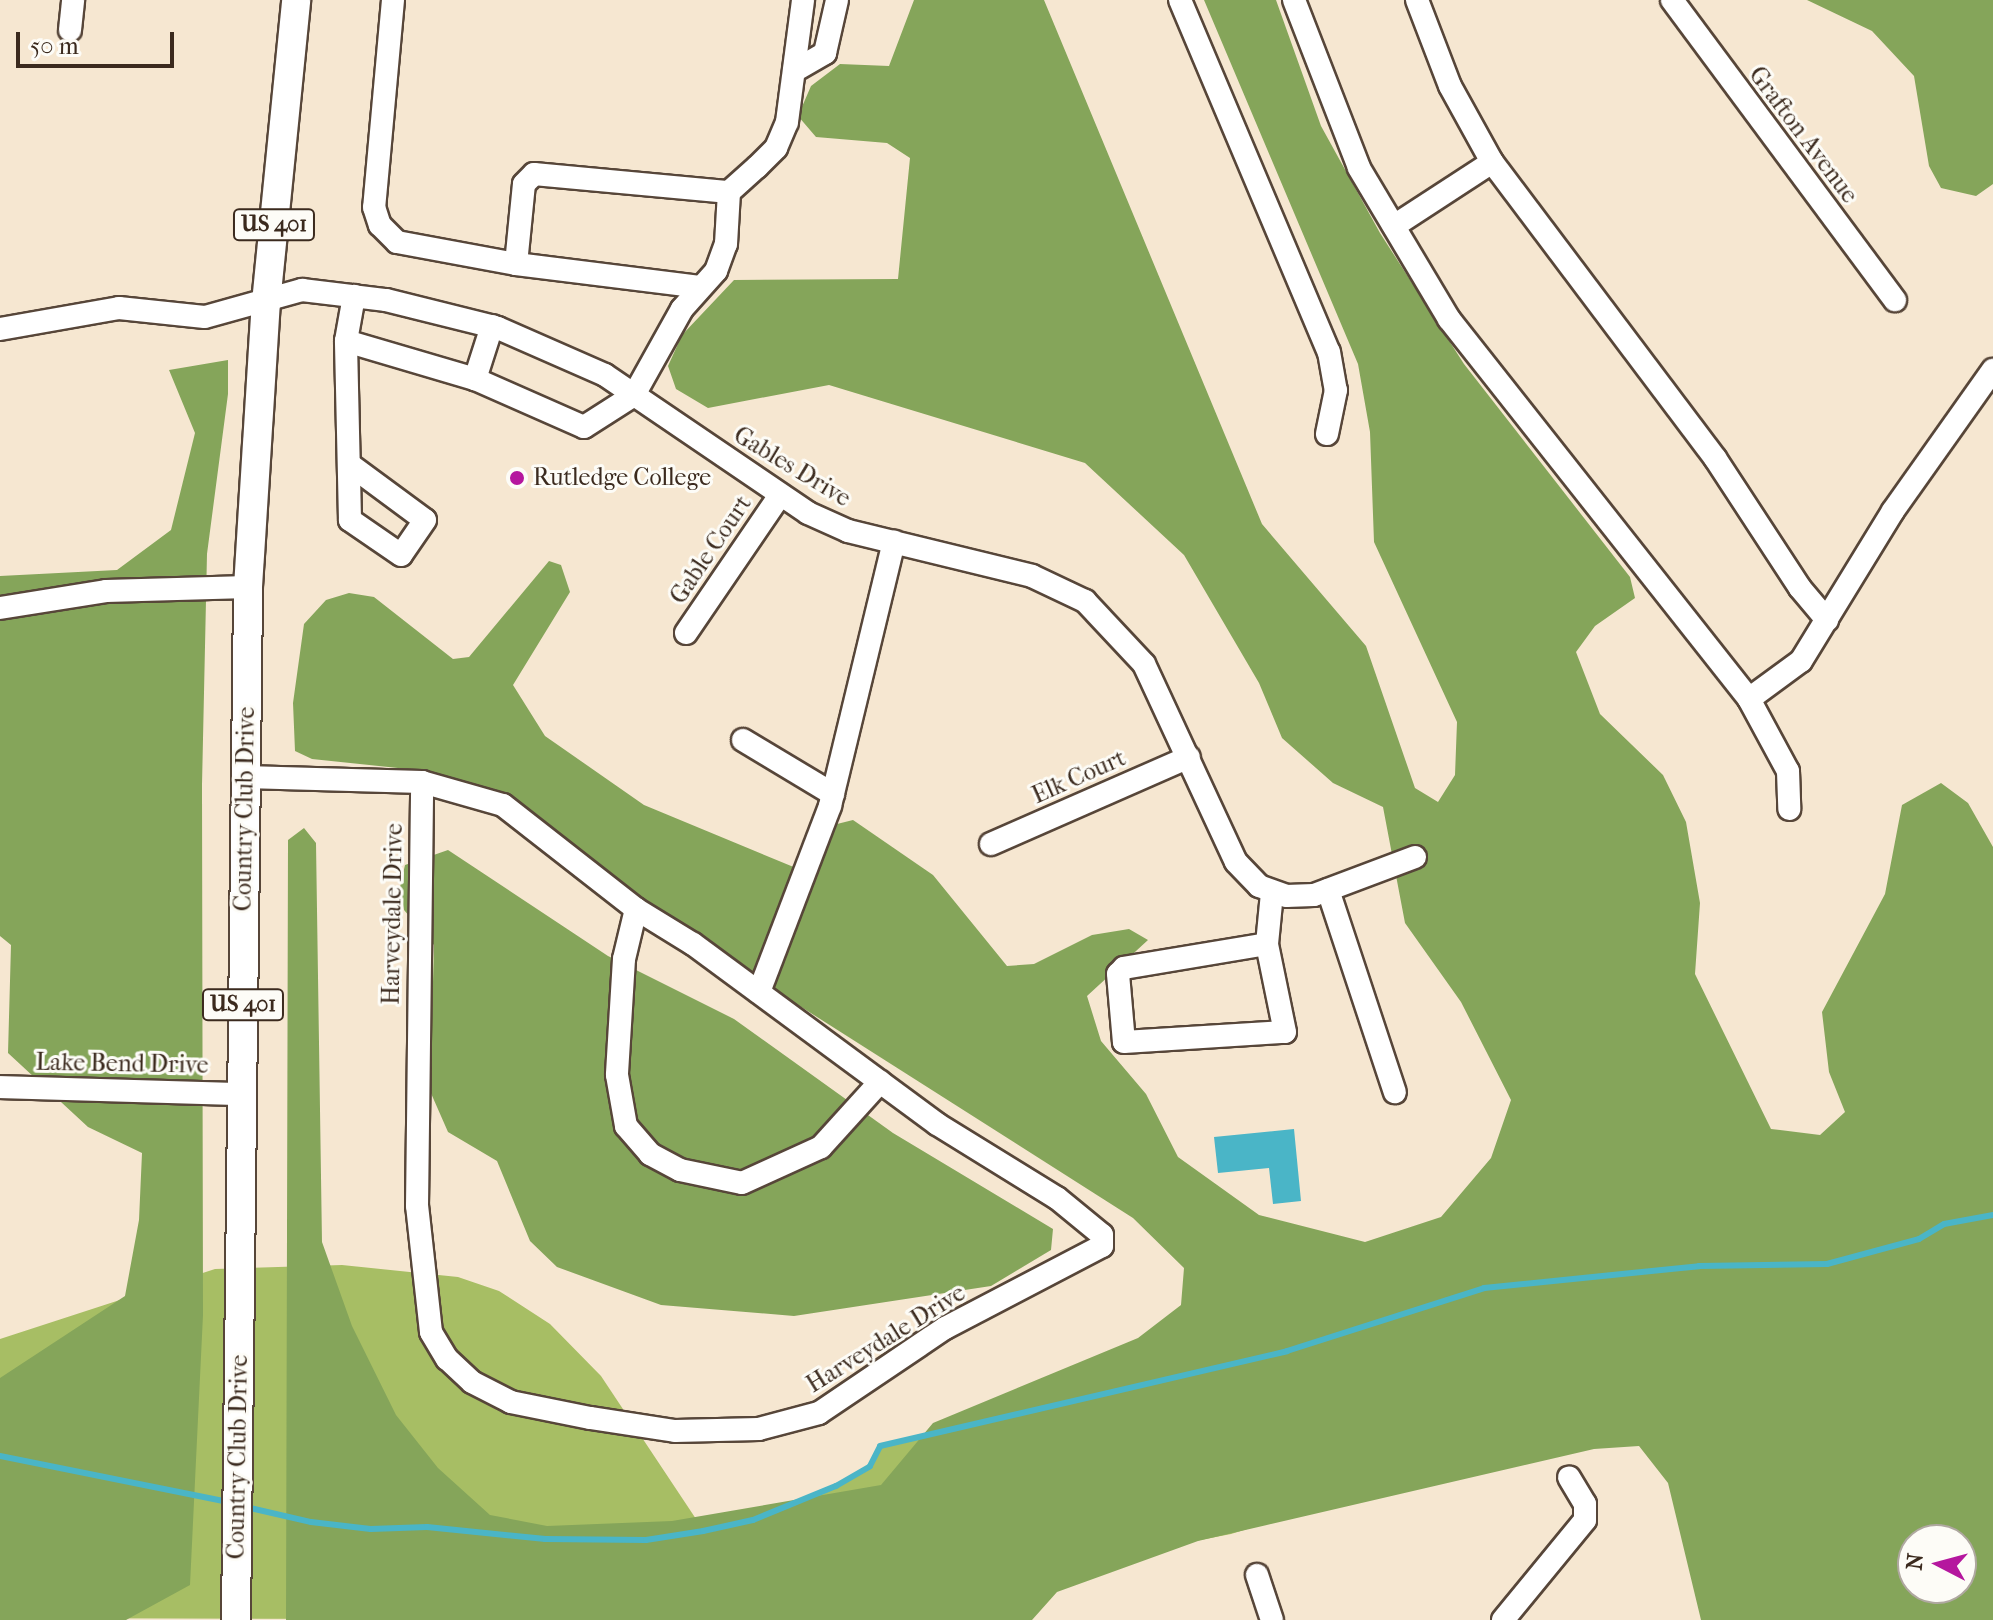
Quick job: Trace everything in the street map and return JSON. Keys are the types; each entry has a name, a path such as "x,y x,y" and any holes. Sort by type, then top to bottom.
{"main road":[{"name":"Country Club Drive","path":"236,1620 248,587 266,303 296,0"}],"street":[{"path":"70,30 73,0"},
{"path":"393,0 374,207 380,225 397,242 516,264 700,287"},
{"path":"346,341 475,379 584,427 634,395 700,287 716,271 726,244 729,192 776,148 787,122 803,0"},
{"path":"794,71 825,53 837,0"},
{"path":"1180,0 1329,352 1336,390 1327,434"},
{"path":"1294,0 1359,168 1449,319 1749,699 1788,771 1789,809"},
{"path":"1417,0 1450,86 1492,162 1715,458 1800,588 1827,620"},
{"name":"Grafton Avenue","path":"1672,0 1895,300"},
{"path":"1394,226 1492,162"},
{"path":"516,264 524,184 534,174 729,192"},
{"name":"Gables Drive","path":"0,329 119,308 205,317 266,303 302,290 354,296 492,326 553,349 634,395 780,495 848,531 1032,576 1085,601 1144,664 1236,862 1247,877 1272,893"},
{"path":"349,464 346,341 354,296"},
{"path":"475,379 492,326"},
{"path":"1749,699 1801,661 1893,511 1993,370"},
{"name":"Gable Court","path":"686,633 780,495"},
{"path":"759,992 833,794 894,542"},
{"path":"0,608 106,591 248,587"},
{"path":"743,740 809,785 833,794"},
{"name":"Elk Court","path":"991,844 1189,757"},
{"name":"Harveydale Drive","path":"245,777 422,782 503,805 636,909 759,992 880,1082 1057,1198 1102,1235 1102,1246 945,1328 819,1413 759,1429 675,1431 590,1418 511,1402 472,1382 447,1359 431,1332 417,1206 422,782"},
{"path":"1267,944 1124,968 1118,974 1124,1042 1285,1032 1267,944 1272,893 1300,897 1328,890 1415,857"},
{"path":"1328,890 1395,1092"},
{"path":"636,909 624,959 617,1075 626,1126 650,1154 680,1170 742,1183 821,1147 880,1082"},
{"name":"Lake Bend Drive","path":"0,1087 242,1094"},
{"path":"1503,1620 1585,1520 1585,1504 1569,1477"},
{"path":"1257,1575 1272,1620"}],"green space":[{"path":"914,0 1044,0 1262,524 1366,646 1415,788 1438,802 1455,775 1457,722 1374,542 1370,432 1358,364 1204,0 1276,0 1321,126 1380,233 1464,364 1630,577 1635,598 1595,626 1576,652 1600,714 1663,775 1686,822 1700,903 1695,974 1771,1129 1820,1135 1845,1112 1829,1072 1822,1012 1885,894 1902,805 1941,783 1968,803 1993,847 1993,1620 1701,1620 1668,1483 1639,1446 1594,1449 1198,1541 1057,1592 1032,1620 286,1620 288,840 304,828 316,843 322,1242 352,1326 396,1415 438,1468 490,1515 547,1526 672,1521 881,1485 933,1423 1138,1338 1181,1305 1184,1268 1133,1218 773,989 837,824 853,820 933,875 1007,966 1034,964 1092,935 1129,929 1148,940 1087,996 1101,1041 1146,1094 1178,1157 1259,1215 1365,1242 1441,1217 1491,1158 1511,1100 1461,1002 1405,923 1383,807 1333,783 1282,738 1259,683 1184,555 1085,463 829,385 708,408 676,389 668,366 682,335 734,280 898,279 910,158 887,143 816,137 798,116 811,86 840,64 889,66"},
{"path":"1807,0 1993,0 1993,184 1976,196 1941,188 1929,166 1914,76 1872,31"},
{"path":"228,360 228,394 207,554 202,785 203,1315 190,1585 126,1620 0,1620 0,1378 125,1296 139,1220 142,1153 88,1127 8,1053 11,945 0,936 0,576 117,570 171,530 195,433 169,370"},
{"path":"549,561 561,565 570,592 513,685 545,736 644,805 796,868 753,978 672,916 636,900 506,794 417,770 312,759 295,751 293,703 304,624 326,600 349,593 374,597 453,659 469,657"},
{"path":"448,850 608,956 734,1019 893,1133 1053,1229 1051,1250 991,1286 794,1316 661,1305 557,1267 530,1241 497,1161 448,1132 430,1091 434,945 404,910 400,887 405,865"},
{"path":"342,1265 458,1277 499,1291 550,1324 601,1376 704,1531 753,1520 836,1486 870,1466 880,1446 1287,1351 1430,1473 1231,1534 793,1620 0,1618 0,1339 215,1269"}],"water":[{"path":"1294,1129 1301,1201 1273,1204 1269,1168 1218,1173 1214,1137"}],"waterway":[{"path":"246,1507 311,1522 371,1529 427,1527 545,1539 646,1540 703,1531 753,1520 836,1486 870,1466 880,1446 1287,1351 1484,1288 1699,1266 1827,1264 1919,1239 1944,1224 1993,1215"},
{"path":"0,1456 228,1502"}],"place":[{"name":"Rutledge College","path":"517,478"}]}
